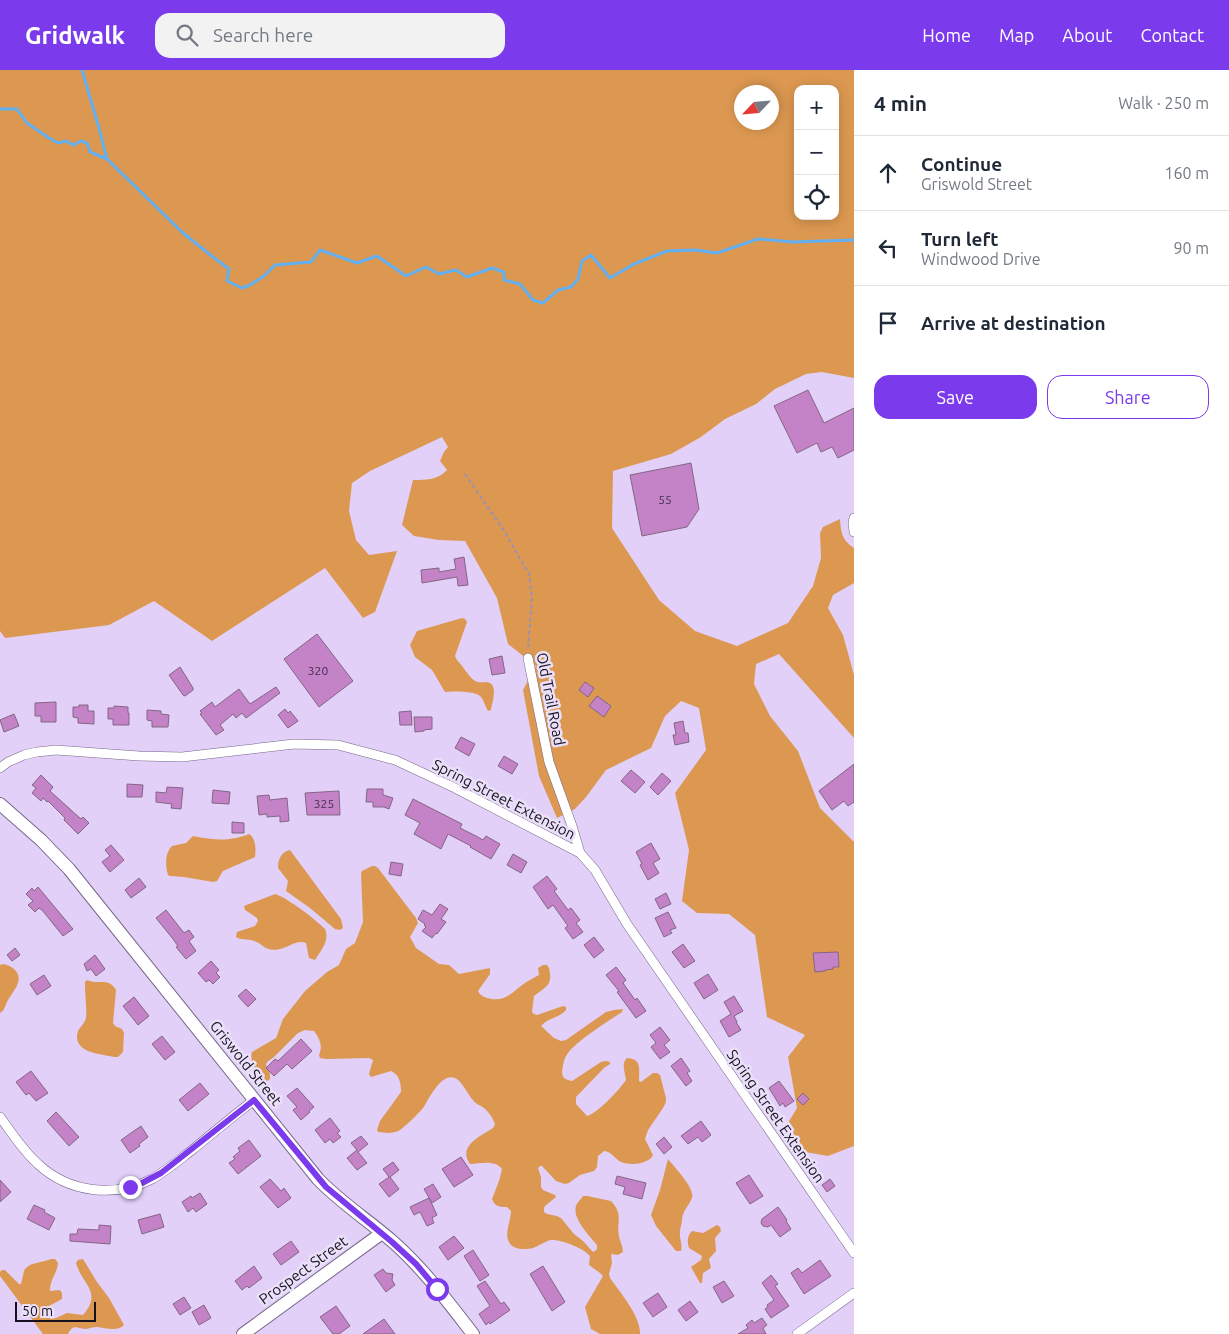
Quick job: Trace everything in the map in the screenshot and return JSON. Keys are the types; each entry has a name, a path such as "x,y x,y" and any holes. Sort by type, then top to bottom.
{"main road":[{"name":"Griswold Street","path":"0,804 42,840 69,869 326,1187 404,1253 426,1276 474,1334"},
{"name":"Prospect Street","path":"243,1334 382,1233"}],"street":[{"path":"854,518 854,532"},
{"name":"Old Trail Road","path":"528,658 549,762 580,853"},
{"name":"Spring Street Extension","path":"0,768 24,755 56,750 182,757 294,744 338,746 395,760 455,788 580,853 595,870 627,924 854,1253"},
{"path":"0,1117 31,1157 48,1173 81,1188 106,1191 130,1187 161,1173 254,1100"},
{"path":"797,1334 854,1293"}],"path":[{"name":"Old Trail Road","path":"465,474 503,530 529,574 532,598 528,658"}],"shaded area":[{"path":"0,70 854,70 854,378 822,372 806,374 775,389 756,404 725,419 701,437 671,454 613,471 612,528 659,600 695,631 737,646 788,623 813,586 821,558 820,533 823,527 840,519 843,536 854,548 854,583 833,595 828,608 843,635 854,675 854,738 779,654 756,664 754,684 770,716 798,751 820,808 854,842 854,1146 828,1156 788,1149 785,1128 797,1108 788,1057 805,1035 767,1017 755,935 729,914 697,913 682,901 689,850 675,793 706,750 699,708 681,701 665,716 651,748 606,770 575,809 557,818 539,776 523,690 536,666 508,644 497,598 465,541 439,540 414,536 402,525 413,480 436,478 447,470 440,461 448,447 442,437 370,471 352,483 349,511 356,540 369,555 397,551 375,612 363,618 325,568 212,641 154,601 109,625 5,638 0,631"},
{"path":"462,618 467,622 455,656 475,681 491,683 493,686 491,710 488,711 483,699 477,694 445,692 432,670 415,657 410,645 417,631"},
{"path":"249,834 254,841 255,857 223,871 217,881 168,875 166,859 172,846 186,843 193,836 221,840"},
{"path":"290,850 341,919 343,928 340,930 335,929 286,891 288,881 278,868 278,865 282,854"},
{"path":"372,866 378,868 416,918 418,923 410,937 416,948 439,964 449,965 459,974 490,968 490,974 478,991 482,996 499,999 508,996 539,975 538,968 547,965 550,974 549,982 546,987 534,996 532,1012 537,1015 563,1006 566,1007 563,1013 541,1026 554,1038 561,1041 566,1040 606,1012 623,1009 622,1012 593,1031 568,1053 562,1074 565,1078 572,1081 601,1062 610,1062 576,1097 576,1104 587,1116 602,1106 626,1080 624,1065 627,1058 635,1060 639,1065 639,1081 641,1082 653,1073 660,1075 666,1102 648,1130 645,1139 653,1155 643,1162 629,1164 621,1162 604,1151 598,1156 597,1167 594,1171 580,1175 565,1184 556,1181 542,1166 538,1168 541,1177 541,1187 556,1197 545,1206 544,1212 561,1218 593,1252 597,1249 597,1245 579,1222 575,1211 577,1205 583,1196 587,1196 611,1201 615,1206 618,1214 618,1231 623,1252 618,1255 611,1254 612,1263 609,1274 634,1313 640,1334 600,1334 591,1329 585,1307 603,1276 589,1265 590,1256 583,1250 555,1240 527,1249 516,1248 511,1245 507,1231 511,1211 507,1207 496,1205 492,1199 502,1169 492,1163 470,1164 466,1152 472,1142 493,1128 495,1124 488,1111 474,1102 458,1080 450,1077 440,1082 423,1108 409,1122 400,1130 387,1133 378,1132 377,1130 380,1121 401,1092 398,1077 391,1071 371,1077 369,1074 373,1060 369,1058 320,1058 320,1043 314,1031 305,1030 298,1033 267,1062 266,1065 270,1079 267,1081 255,1069 251,1056 252,1052 276,1038 283,1019 305,991 327,972 339,965 346,949 355,943 363,922 361,873"},
{"path":"275,894 301,909 325,929 326,941 315,960 309,958 306,943 303,942 270,950 255,941 236,937 237,932 255,926 258,921 257,918 245,910 244,906"},
{"path":"3,964 14,969 19,977 19,981 0,1013 0,965"},
{"path":"87,980 108,983 116,990 113,1023 122,1029 124,1033 123,1052 118,1057 88,1051 79,1044 77,1038 78,1031 86,1018 85,982"},
{"path":"668,1159 688,1184 692,1194 692,1198 682,1217 681,1251 676,1251 656,1226 651,1215"},
{"path":"717,1225 721,1231 715,1238 716,1251 709,1259 711,1268 703,1273 702,1283 700,1283 691,1267 701,1260 702,1256 689,1248 688,1237 692,1231 703,1233"},
{"path":"55,1259 58,1263 50,1291 60,1290 62,1299 47,1307 45,1311 47,1316 51,1319 67,1313 83,1315 89,1307 91,1294 76,1263 78,1260 83,1259 109,1298 124,1325 115,1329 75,1327 68,1334 43,1334 0,1276 0,1272 5,1270 21,1284 26,1268 32,1264"}],"building":[{"path":"808,390 824,423 854,408 854,450 838,458 832,447 821,452 817,443 797,453 774,406"},
{"path":"691,463 699,509 687,527 642,536 630,475"},
{"path":"464,557 468,585 458,586 457,577 422,583 421,570 439,568 439,572 456,569 454,559"},
{"path":"317,634 353,681 319,707 284,659"},
{"path":"502,656 505,673 492,675 489,659"},
{"path":"180,667 193,688 185,696 169,675"},
{"path":"585,682 594,688 588,697 579,690"},
{"path":"276,687 280,693 246,718 242,713 236,718 233,714 220,725 224,730 216,735 200,714 202,713 200,711 212,702 215,707 239,689 250,704"},
{"path":"597,696 611,706 604,717 589,706"},
{"path":"56,702 56,722 41,722 41,716 35,716 35,703"},
{"path":"79,705 88,705 88,711 94,711 94,724 78,723 78,718 73,717 73,707 79,707"},
{"path":"114,706 128,707 129,725 113,725 113,719 108,719 108,708 114,708"},
{"path":"285,709 288,713 290,711 298,721 288,728 278,715"},
{"path":"147,710 161,711 161,714 169,715 168,727 152,727 152,721 147,720"},
{"path":"411,711 412,725 400,725 399,712"},
{"path":"14,714 19,726 4,732 0,720"},
{"path":"414,717 432,717 432,729 415,732"},
{"path":"683,721 685,733 688,733 689,742 675,745 673,735 676,735 674,723"},
{"path":"461,737 475,744 469,756 455,748"},
{"path":"504,756 518,764 512,774 498,766"},
{"path":"854,764 854,802 848,806 844,801 832,810 819,791"},
{"path":"631,770 645,782 635,793 621,781"},
{"path":"662,773 671,781 658,795 650,787"},
{"path":"41,775 53,787 50,791 81,819 83,817 89,823 78,834 48,801 43,798 41,801 32,793 36,788 32,785"},
{"path":"127,784 143,785 142,797 127,797"},
{"path":"167,787 183,788 181,809 171,808 172,804 156,802 156,792 166,793"},
{"path":"367,789 383,789 383,795 393,798 389,809 373,807 373,802 366,802"},
{"path":"213,790 230,792 229,804 212,803"},
{"path":"339,791 340,815 307,815 305,793"},
{"path":"269,795 270,800 287,798 289,821 280,822 280,816 267,817 267,814 259,815 257,796"},
{"path":"413,799 462,824 460,828 483,840 486,836 500,844 491,859 448,834 441,849 414,834 420,823 405,815"},
{"path":"232,822 244,823 244,833 232,833"},
{"path":"651,843 660,859 653,863 659,873 648,880 636,852"},
{"path":"111,845 124,860 110,872 102,862 110,856 105,850"},
{"path":"513,854 527,862 521,873 507,865"},
{"path":"391,862 403,864 401,876 389,874"},
{"path":"547,876 557,889 554,891 568,910 571,908 580,920 576,923 583,932 573,939 565,928 568,926 553,905 548,909 533,887"},
{"path":"139,878 146,887 131,898 125,890"},
{"path":"38,887 73,929 63,936 42,910 39,908 35,912 28,905 33,901 26,894 32,888 34,891"},
{"path":"666,893 671,904 660,909 655,899"},
{"path":"440,904 448,909 441,919 446,922 432,938 422,931 426,927 425,924 418,919 423,910 432,915"},
{"path":"166,910 184,933 189,930 194,937 189,941 196,951 186,959 156,918"},
{"path":"668,912 676,928 670,930 672,933 664,937 655,918"},
{"path":"594,937 604,950 594,958 584,945"},
{"path":"683,944 695,961 684,968 672,952"},
{"path":"15,948 20,955 12,961 7,955"},
{"path":"838,952 839,967 815,972 813,953"},
{"path":"95,955 105,969 96,976 91,969 87,971 84,964"},
{"path":"211,961 219,970 216,973 220,977 213,984 209,980 206,982 198,973"},
{"path":"616,967 626,980 623,983 635,1000 637,998 646,1011 636,1018 617,992 619,991 606,975"},
{"path":"708,974 718,990 704,999 694,983"},
{"path":"44,975 51,986 37,995 30,984"},
{"path":"246,989 256,999 248,1007 238,996"},
{"path":"734,996 743,1011 734,1016 741,1030 729,1037 720,1021 731,1014 724,1002"},
{"path":"134,997 149,1016 138,1025 123,1006"},
{"path":"660,1027 670,1040 664,1045 670,1052 660,1059 651,1047 656,1043 650,1035"},
{"path":"162,1036 175,1052 165,1060 152,1044"},
{"path":"301,1039 312,1051 292,1069 287,1064 274,1076 266,1068 275,1059 278,1061"},
{"path":"681,1058 690,1071 687,1073 692,1081 686,1086 671,1066"},
{"path":"31,1071 48,1093 36,1101 29,1093 26,1095 16,1082"},
{"path":"779,1081 794,1101 785,1107 783,1103 780,1106 769,1088"},
{"path":"200,1083 209,1094 188,1111 179,1100"},
{"path":"297,1088 314,1107 301,1120 293,1110 297,1107 287,1096"},
{"path":"803,1093 809,1099 803,1105 797,1099"},
{"path":"56,1112 79,1137 69,1146 47,1121"},
{"path":"330,1118 340,1131 337,1133 341,1137 333,1143 330,1139 325,1143 315,1130"},
{"path":"701,1121 711,1135 702,1142 698,1137 688,1144 681,1136"},
{"path":"141,1126 148,1137 130,1153 121,1140"},
{"path":"361,1136 368,1144 358,1152 367,1163 357,1170 347,1158 357,1150 351,1143"},
{"path":"664,1137 672,1147 664,1154 656,1144"},
{"path":"249,1140 261,1156 238,1174 229,1163 235,1159 233,1157 240,1151 238,1148"},
{"path":"461,1157 473,1175 454,1187 442,1169"},
{"path":"393,1162 399,1170 390,1177 399,1189 389,1197 379,1184 389,1177 383,1169"},
{"path":"749,1175 763,1196 750,1204 736,1183"},
{"path":"617,1176 646,1183 642,1199 623,1194 625,1187 615,1184"},
{"path":"270,1179 281,1191 284,1188 291,1198 278,1208 260,1187"},
{"path":"830,1179 835,1186 827,1192 822,1185"},
{"path":"0,1180 11,1192 0,1202"},
{"path":"433,1184 441,1197 432,1203 424,1189"},
{"path":"200,1193 207,1204 196,1212 193,1208 188,1212 182,1202"},
{"path":"429,1198 437,1215 432,1218 434,1223 427,1226 420,1212 414,1215 410,1207"},
{"path":"34,1205 45,1210 44,1212 55,1218 49,1230 27,1219"},
{"path":"778,1207 791,1229 780,1237 771,1225 768,1227 763,1226 761,1223 762,1219"},
{"path":"160,1214 164,1227 142,1234 138,1220"},
{"path":"99,1225 111,1226 110,1244 70,1241 70,1234 77,1234 78,1229 99,1230"},
{"path":"454,1236 464,1248 448,1260 439,1247"},
{"path":"291,1241 299,1252 281,1265 273,1254"},
{"path":"473,1250 489,1275 480,1281 464,1256"},
{"path":"820,1260 831,1276 804,1294 791,1273 798,1268 802,1273"},
{"path":"254,1266 262,1278 249,1288 247,1286 242,1290 235,1281"},
{"path":"543,1266 565,1302 552,1311 530,1274"},
{"path":"383,1269 386,1273 393,1274 392,1280 395,1285 386,1292 374,1275"},
{"path":"771,1275 778,1284 775,1286 789,1306 771,1318 765,1309 774,1300 762,1283"},
{"path":"485,1281 501,1304 504,1302 510,1310 486,1325 479,1314 490,1306 477,1286"},
{"path":"724,1281 734,1296 722,1303 713,1287"},
{"path":"658,1293 667,1307 653,1317 643,1303"},
{"path":"184,1297 191,1308 180,1315 173,1304"},
{"path":"690,1301 698,1312 686,1321 678,1310"},
{"path":"204,1305 211,1318 199,1325 192,1312"},
{"path":"336,1306 350,1326 339,1334 333,1334 320,1317"},
{"path":"762,1318 767,1325 763,1328 766,1334 738,1334 748,1328 746,1325 752,1320 754,1323"},
{"path":"384,1319 395,1334 363,1334"}],"waterway":[{"path":"82,70 107,159"},
{"path":"0,108 17,109 27,123 58,143 66,141 73,145 81,141 87,143 90,152 107,159 183,233 229,269 227,281 242,288 264,276 275,265 311,262 320,250 357,263 377,256 406,276 426,267 439,274 456,270 467,277 492,268 504,272 504,280 520,284 533,300 543,303 558,290 571,287 578,279 582,261 591,255 610,278 634,264 667,251 695,250 717,253 758,239 793,242 854,240"}],"route":[{"path":"130,1187 152,1179 170,1167 254,1100 318,1179 334,1195 416,1264 437,1289"}]}
